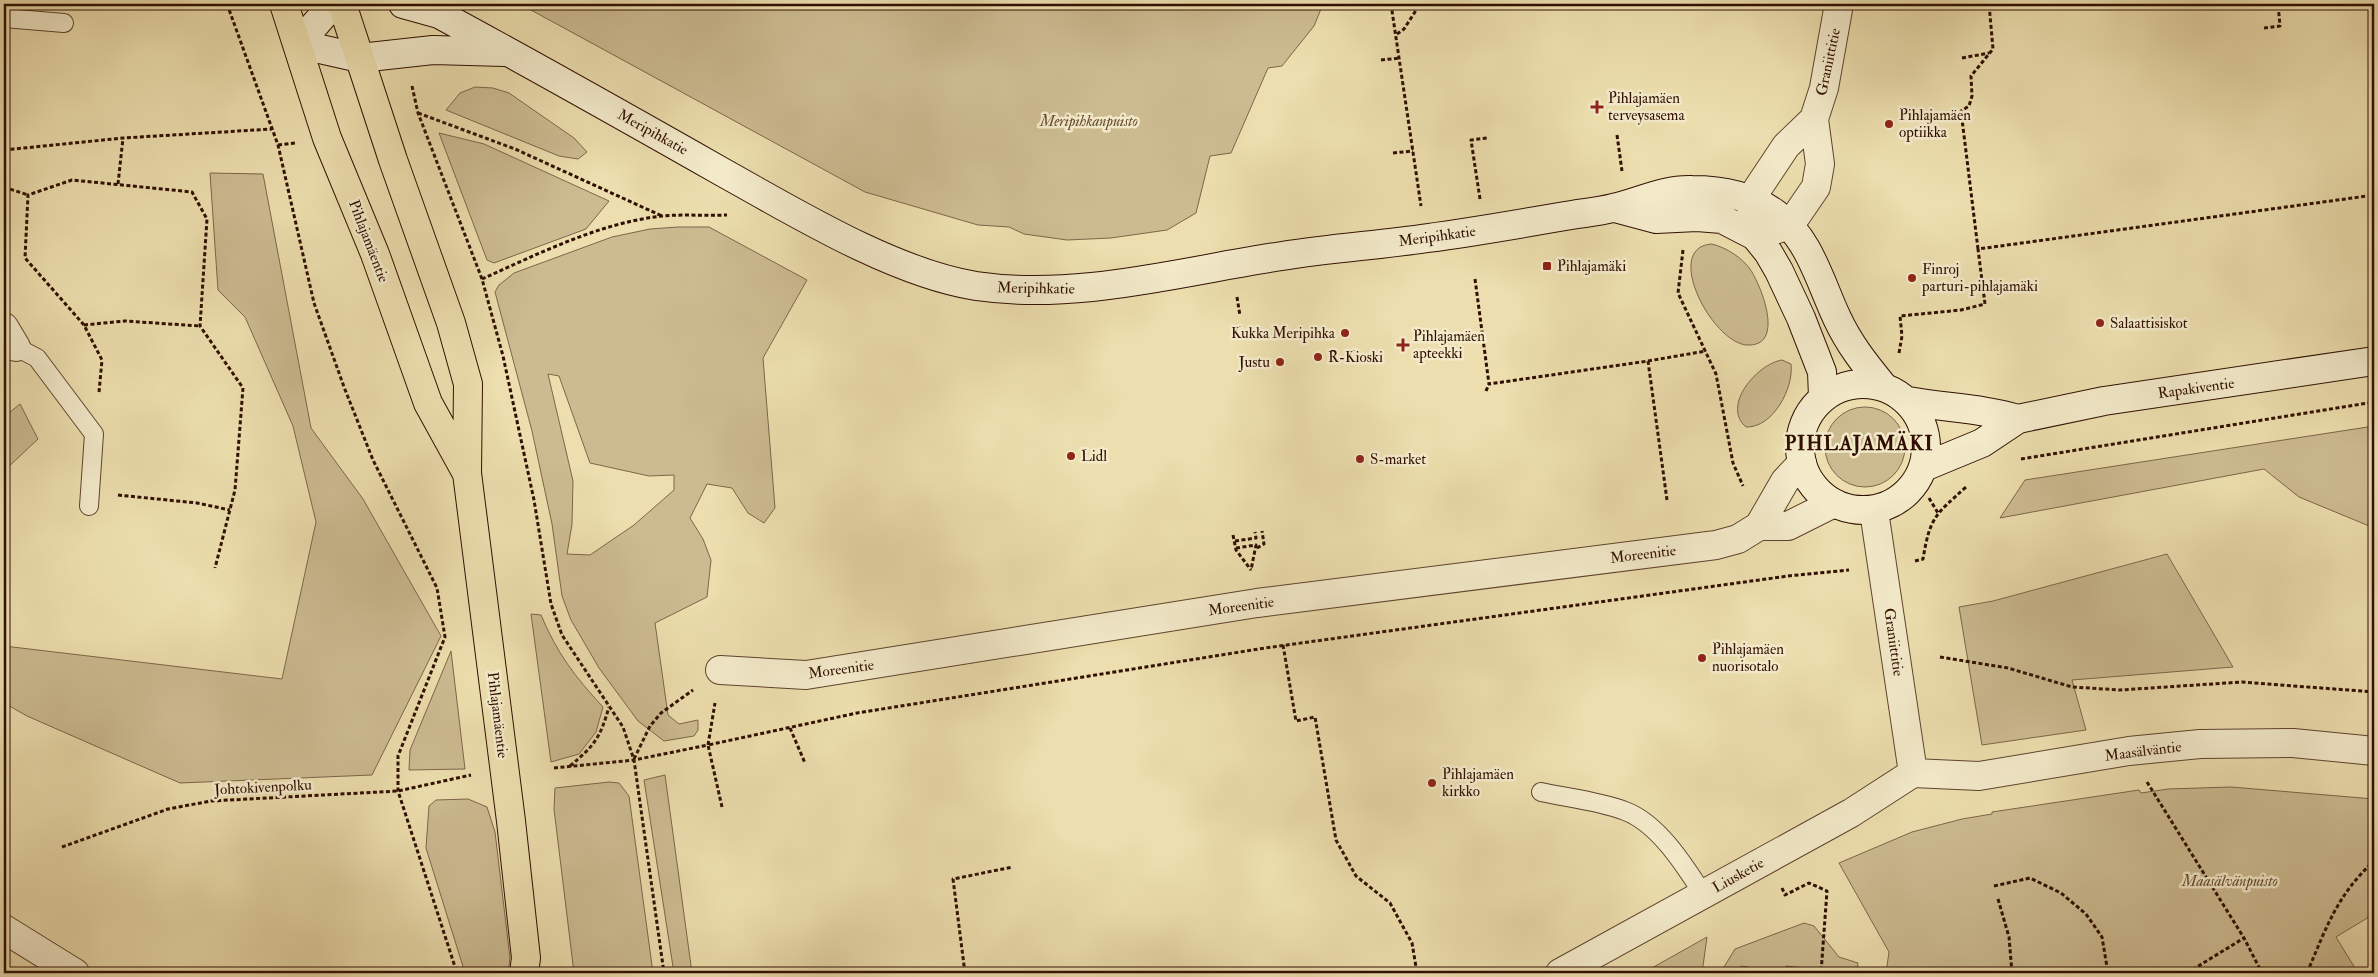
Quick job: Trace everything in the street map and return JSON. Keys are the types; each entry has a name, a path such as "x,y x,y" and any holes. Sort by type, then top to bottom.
{"main road":[{"name":"Pihlajamäentie","path":"284,4 327,138 375,254 428,403 467,473"},
{"path":"298,44 333,4"},
{"name":"Pihlajamäentie","path":"342,4 451,323 468,384 467,473 511,822 527,968"},
{"name":"Meripihkatie","path":"403,4 439,14 778,203 873,252 927,273 972,285 1016,290 1092,289 1282,256 1427,239 1615,208 1652,194 1690,190 1728,192 1750,200 1773,212 1790,225"},
{"name":"Graniittitie","path":"1790,225 1816,187 1820,164 1814,119 1824,88 1839,4"},
{"name":"Meripihkatie","path":"298,44 360,58 433,50 509,52"},
{"name":"Graniittitie","path":"1750,200 1786,146 1814,119"},
{"path":"1750,200 1755,236 1768,252 1779,271 1802,318 1822,372 1823,397"},
{"name":"Meripihkatie","path":"1615,208 1656,219 1697,217 1722,219 1755,236"},
{"path":"1755,236 1790,225 1804,245 1837,318 1856,353 1883,386"},
{"name":"Rapakiventie","path":"1924,467 1982,443 2018,419 2104,401 2374,361"},
{"path":"1864,382 1883,386 1908,401 1923,426 1927,449 1924,467 1918,480 1906,495 1889,505 1874,510 1856,510 1834,503 1819,492 1807,476 1802,463 1800,435 1809,413 1823,397 1840,387 1864,382"},
{"name":"Rapakiventie","path":"1908,401 1941,407 1992,411 2018,419"},
{"path":"1802,463 1785,481 1760,526 1788,526 1834,503"},
{"name":"Graniittitie","path":"1874,510 1913,773"},
{"name":"Moreenitie","path":"720,670 806,675 1226,607 1716,544 1738,539 1760,526"},
{"name":"Maasälväntie","path":"1913,773 1979,776 2129,751 2200,744 2293,743 2374,751"},
{"name":"Liusketie","path":"1560,973 1851,813 1913,773"},
{"path":"4,929 75,973"}],"lane":[{"path":"4,18 64,22"},
{"path":"10,337 37,358 94,434 89,499"},
{"path":"1541,792 1626,811 1654,830 1684,864 1703,894"}],"path":[{"path":"227,4 278,145 314,303 373,460 437,588 445,637 398,756 398,791 457,973"},
{"path":"1391,4 1427,239"},
{"path":"1397,34 1404,28 1420,4"},
{"path":"1898,361 1902,336 1900,316 1962,310 1985,304 1961,111 1969,106 1972,96 1971,76 1992,49 1989,4"},
{"path":"2264,28 2280,26 2278,4"},
{"path":"1962,58 1990,53"},
{"path":"1381,60 1400,58"},
{"path":"662,216 515,149 418,113 482,279 503,356 522,442 551,604 562,635 623,727 634,760 664,973"},
{"path":"4,150 123,138 272,130"},
{"path":"1617,135 1623,180"},
{"path":"118,184 123,138"},
{"path":"1480,201 1472,140 1486,138"},
{"path":"1392,153 1413,151"},
{"path":"4,187 28,195 72,180 192,192 207,219 200,326 243,388 235,490 215,568"},
{"path":"28,195 24,258 84,325 102,360 99,401 82,419"},
{"path":"1978,249 2367,196"},
{"path":"482,279 542,252 614,226 662,216 727,216"},
{"path":"1683,246 1678,294 1716,374 1733,463 1760,526"},
{"path":"1475,279 1489,384 1486,391"},
{"path":"1236,290 1240,316"},
{"path":"84,325 126,321 200,326"},
{"path":"1489,384 1706,351"},
{"path":"1648,361 1667,500"},
{"path":"2020,459 2374,402"},
{"path":"1923,560 1928,530 1938,512 1973,481"},
{"path":"89,499 197,502 230,510"},
{"path":"1234,535 1236,548 1251,570 1257,548 1264,544 1262,531"},
{"path":"1235,541 1256,538 1255,532"},
{"path":"1236,548 1256,545 1257,548"},
{"path":"554,768 634,760 857,713 1283,645 1788,576 1847,570"},
{"path":"1283,645 1296,721 1315,718 1336,840 1356,876 1390,903 1412,943 1417,973"},
{"path":"1940,657 2008,668 2072,687 2120,690 2242,682 2374,692"},
{"path":"634,760 650,726 661,713 720,670"},
{"path":"720,670 708,745 722,807"},
{"path":"570,767 587,752 601,734 609,707"},
{"path":"790,728 806,762"},
{"path":"2129,751 2244,938 2262,973"},
{"name":"Johtokivenpolku","path":"62,847 168,810 212,801 398,791 471,775"},
{"path":"2307,973 2334,908 2355,878 2374,861"},
{"path":"965,973 953,880 1013,867"},
{"path":"1994,886 2030,878 2061,893 2086,914 2102,937 2108,973"},
{"path":"1781,886 1785,895 1809,883 1827,891 1820,973"},
{"path":"1998,899 2009,937 2012,973"},
{"path":"2187,973 2244,938"}],"green space":[{"name":"Meripihkanpuisto","path":"520,4 1323,4 1314,26 1282,66 1268,68 1231,153 1210,156 1196,213 1167,230 1111,238 1067,240 1024,234 1009,227 978,225 865,192"},
{"path":"475,87 493,88 509,93 574,138 587,152 578,159 559,156 446,110 460,93"},
{"path":"439,133 484,144 609,201 586,229 494,263 487,260"},
{"path":"210,173 263,174 311,428 363,499 441,636 372,775 180,783 27,716 4,703 4,646 282,679 316,522 293,426 245,317 218,290"},
{"path":"709,227 807,280 763,358 775,508 764,523 748,513 732,488 707,484 690,518 703,539 711,560 707,597 655,623 668,715 679,724 698,720 698,730 694,736 664,741 638,721 599,668 571,620 562,596 552,524 532,431 495,292 499,285 514,273 612,237 650,229","holes":["548,374 559,376 590,463 649,476 674,475 674,490 634,525 590,555 567,554 572,524 573,481"]},
{"path":"1712,244 1738,257 1755,277 1764,301 1768,326 1765,336 1759,343 1747,345 1733,340 1720,329 1707,313 1698,295 1692,277 1691,261 1698,249"},
{"path":"1782,360 1791,364 1791,374 1780,405 1765,421 1756,426 1746,427 1739,418 1738,408 1745,387 1762,369"},
{"path":"20,404 38,439 4,471 4,417"},
{"path":"1865,407 1880,410 1893,419 1902,432 1905,447 1902,462 1893,475 1880,484 1865,487 1850,484 1837,475 1828,462 1825,447 1828,432 1837,419 1850,410"},
{"path":"2374,426 2374,528 2299,497 2264,469 2000,518 2025,480"},
{"path":"2167,554 2233,667 2072,680 2086,730 1982,745 1959,607 1993,601"},
{"path":"531,614 541,615 568,664 603,707 596,732 579,754 551,762"},
{"path":"451,651 465,769 409,770 410,750"},
{"path":"665,775 692,973 674,973 644,780"},
{"path":"609,782 619,783 629,796 653,973 574,973 554,809 555,788"},
{"name":"Maasälvänpuisto","path":"2231,787 2374,799 2374,914 2336,937 2358,973 1886,973 1889,952 1839,863 1912,832 1962,819 1992,814 1992,812 2139,790 2141,793 2168,789"},
{"path":"468,799 487,807 495,832 510,958 508,973 465,973 426,848 429,806 436,800"},
{"path":"1804,923 1814,926 1839,957 1858,963 1857,971 1833,971 1786,966 1783,973 1781,973 1741,966 1740,973 1715,973 1724,967 1735,949"},
{"path":"1707,937 1702,973 1643,973"}],"place":[{"name":"Pihlajamäen terveysasema","path":"1597,107"},
{"name":"Pihlajamäen optiikka","path":"1889,124"},
{"name":"Pihlajamäki","path":"1547,266"},
{"name":"Finroj parturi-pihlajamäki","path":"1912,278"},
{"name":"Salaattisiskot","path":"2100,323"},
{"name":"Kukka Meripihka","path":"1345,333"},
{"name":"Pihlajamäen apteekki","path":"1403,345"},
{"name":"R-Kioski","path":"1318,357"},
{"name":"Justu","path":"1280,362"},
{"name":"Lidl","path":"1071,456"},
{"name":"S-market","path":"1360,459"},
{"name":"Pihlajamäen nuorisotalo","path":"1702,658"},
{"name":"Pihlajamäen kirkko","path":"1432,783"}],"district":[{"name":"PIHLAJAMÄKI","path":"1859,443"}]}
